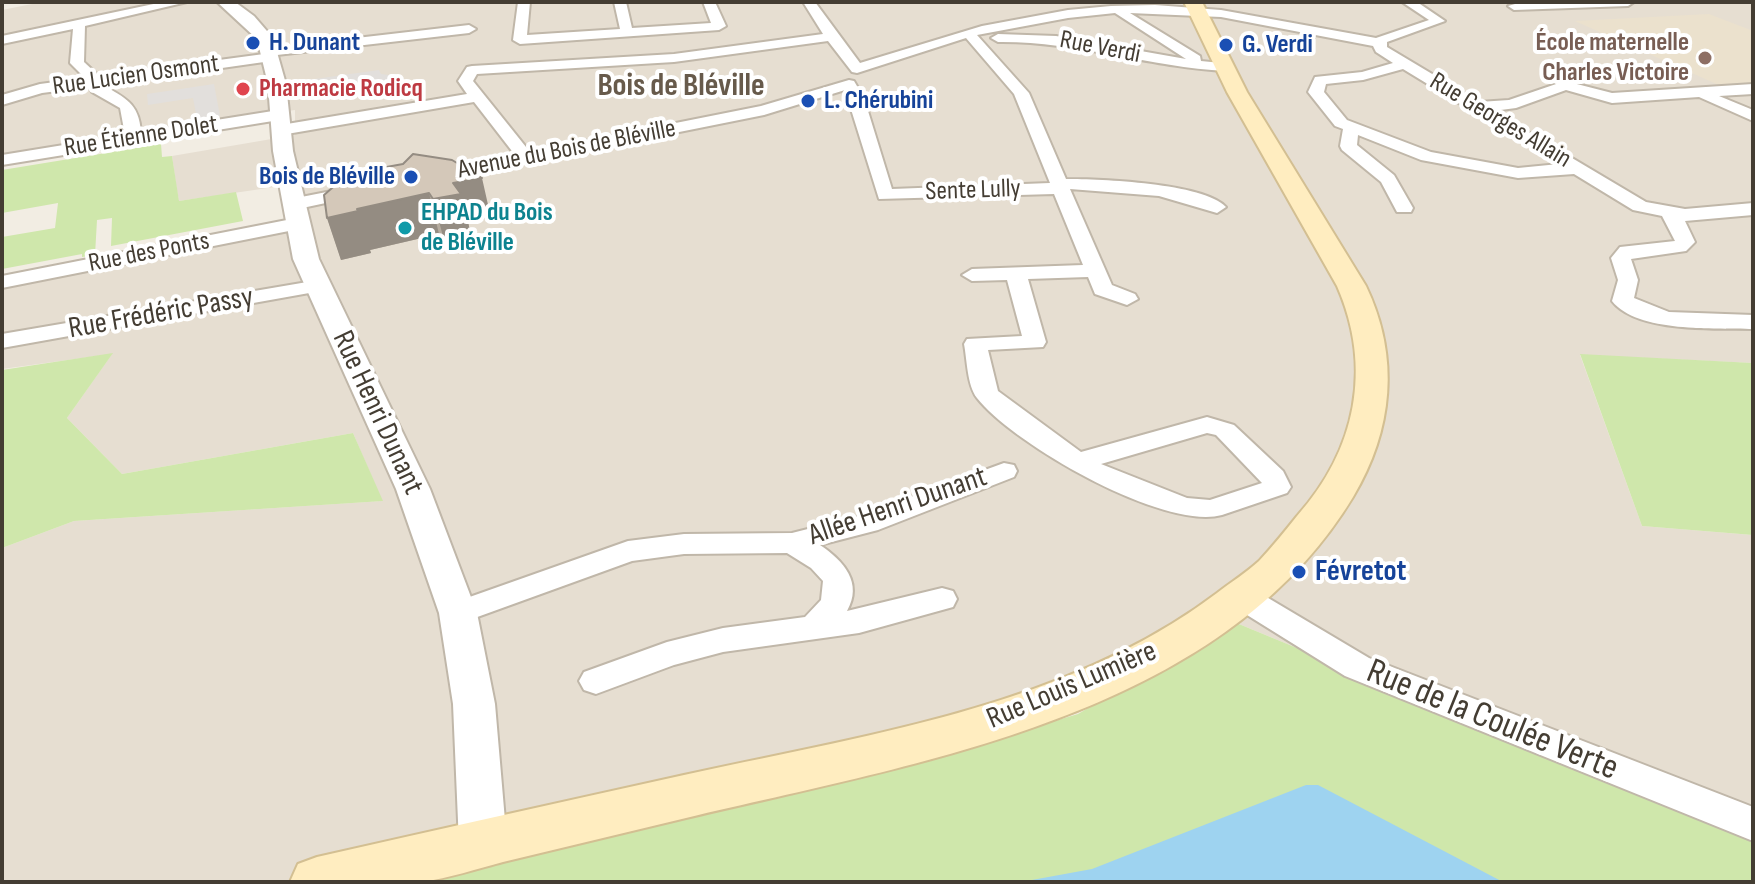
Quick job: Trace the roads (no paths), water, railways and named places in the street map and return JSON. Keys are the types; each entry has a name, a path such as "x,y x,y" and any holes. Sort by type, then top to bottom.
{"main road":[{"name":"Rue Louis Lumière","path":"317,882 896,747 995,720 1101,680 1154,654 1242,597 1310,533 1338,491 1357,453 1369,412 1372,350 1364,314 1348,277 1237,90 1212,56 1196,7"}],"street":[{"path":"2,40 181,2"},
{"name":"Rue Henri Dunant","path":"225,2 253,23 265,38 271,54 295,214 306,259 413,489 458,613 474,704 483,844"},
{"path":"524,2 520,40 719,26 709,2"},
{"path":"620,2 627,33"},
{"path":"809,2 820,2"},
{"path":"809,2 853,76"},
{"path":"1379,43 1382,39 1439,21 1408,2"},
{"path":"1510,4 1628,2"},
{"path":"1510,4 1541,18"},
{"name":"Rue Georges Allain","path":"1196,7 1248,20 1379,43 1381,49 1405,64 1640,206 1685,215 1753,209"},
{"name":"Avenue du Bois de Bléville","path":"418,179 764,110 853,76 973,37 1071,12 1196,7"},
{"path":"1120,12 1174,48 1202,62 1212,56"},
{"name":"Rue Georges Allain","path":"1212,56 1217,25 1248,20"},
{"path":"76,24 80,29 76,47 77,63 97,89 115,96 129,107 133,138"},
{"name":"Rue Lucien Osmont","path":"2,100 40,89 271,54 469,29"},
{"path":"526,158 465,81 472,70 674,58 831,37"},
{"path":"973,37 1021,93 1103,289 1127,299"},
{"name":"Rue Verdi","path":"973,37 1059,39 1212,56"},
{"path":"1405,64 1363,76 1320,80 1316,92 1341,123 1427,156 1518,173 1577,168"},
{"name":"Sente Lully","path":"853,76 856,98 885,195 1059,186 1154,190 1194,198 1217,207"},
{"path":"1476,107 1511,105 1565,85 1612,98 1753,89"},
{"path":"1700,92 1753,116"},
{"name":"Rue Étienne Dolet","path":"2,160 216,125 280,122 477,97"},
{"path":"1351,127 1348,146 1388,179 1404,208"},
{"path":"1669,213 1678,224 1685,242 1679,247 1627,251 1621,258 1628,280 1623,301 1642,313 1685,321 1753,322"},
{"name":"Rue des Ponts","path":"2,282 295,214"},
{"path":"972,275 1095,271"},
{"path":"1016,274 1035,342 975,344 986,393 1000,407 1077,462 1103,476 1184,507 1212,509 1277,487 1273,477 1225,430 1207,425 1077,462"},
{"name":"Rue Frédéric Passy","path":"2,341 319,286"},
{"name":"Allée Henri Dunant","path":"458,613 628,551 684,544 792,543 868,523 1004,471"},
{"name":"Allée Henri Dunant","path":"792,543 825,560 838,584 839,600 828,617 810,630"},
{"name":"Rue de la Coulée Verte","path":"1242,597 1357,667 1753,824"},
{"path":"596,681 667,654 723,640 859,621 942,599"}],"water":[{"path":"1306,785 1318,785 1503,882 1021,882 1092,869"}],"place":[{"name":"H. Dunant","path":"253,43"},
{"name":"G. Verdi","path":"1226,45"},
{"name":"École maternelle Charles Victoire","path":"1705,58"},
{"name":"Pharmacie Rodicq","path":"243,89"},
{"name":"L. Chérubini","path":"808,101"},
{"name":"Bois de Bléville","path":"411,177"},
{"name":"EHPAD du Bois de Bléville","path":"405,228"},
{"name":"Févretot","path":"1299,572"}],"district":[{"name":"Bois de Bléville","path":"681,87"}]}
